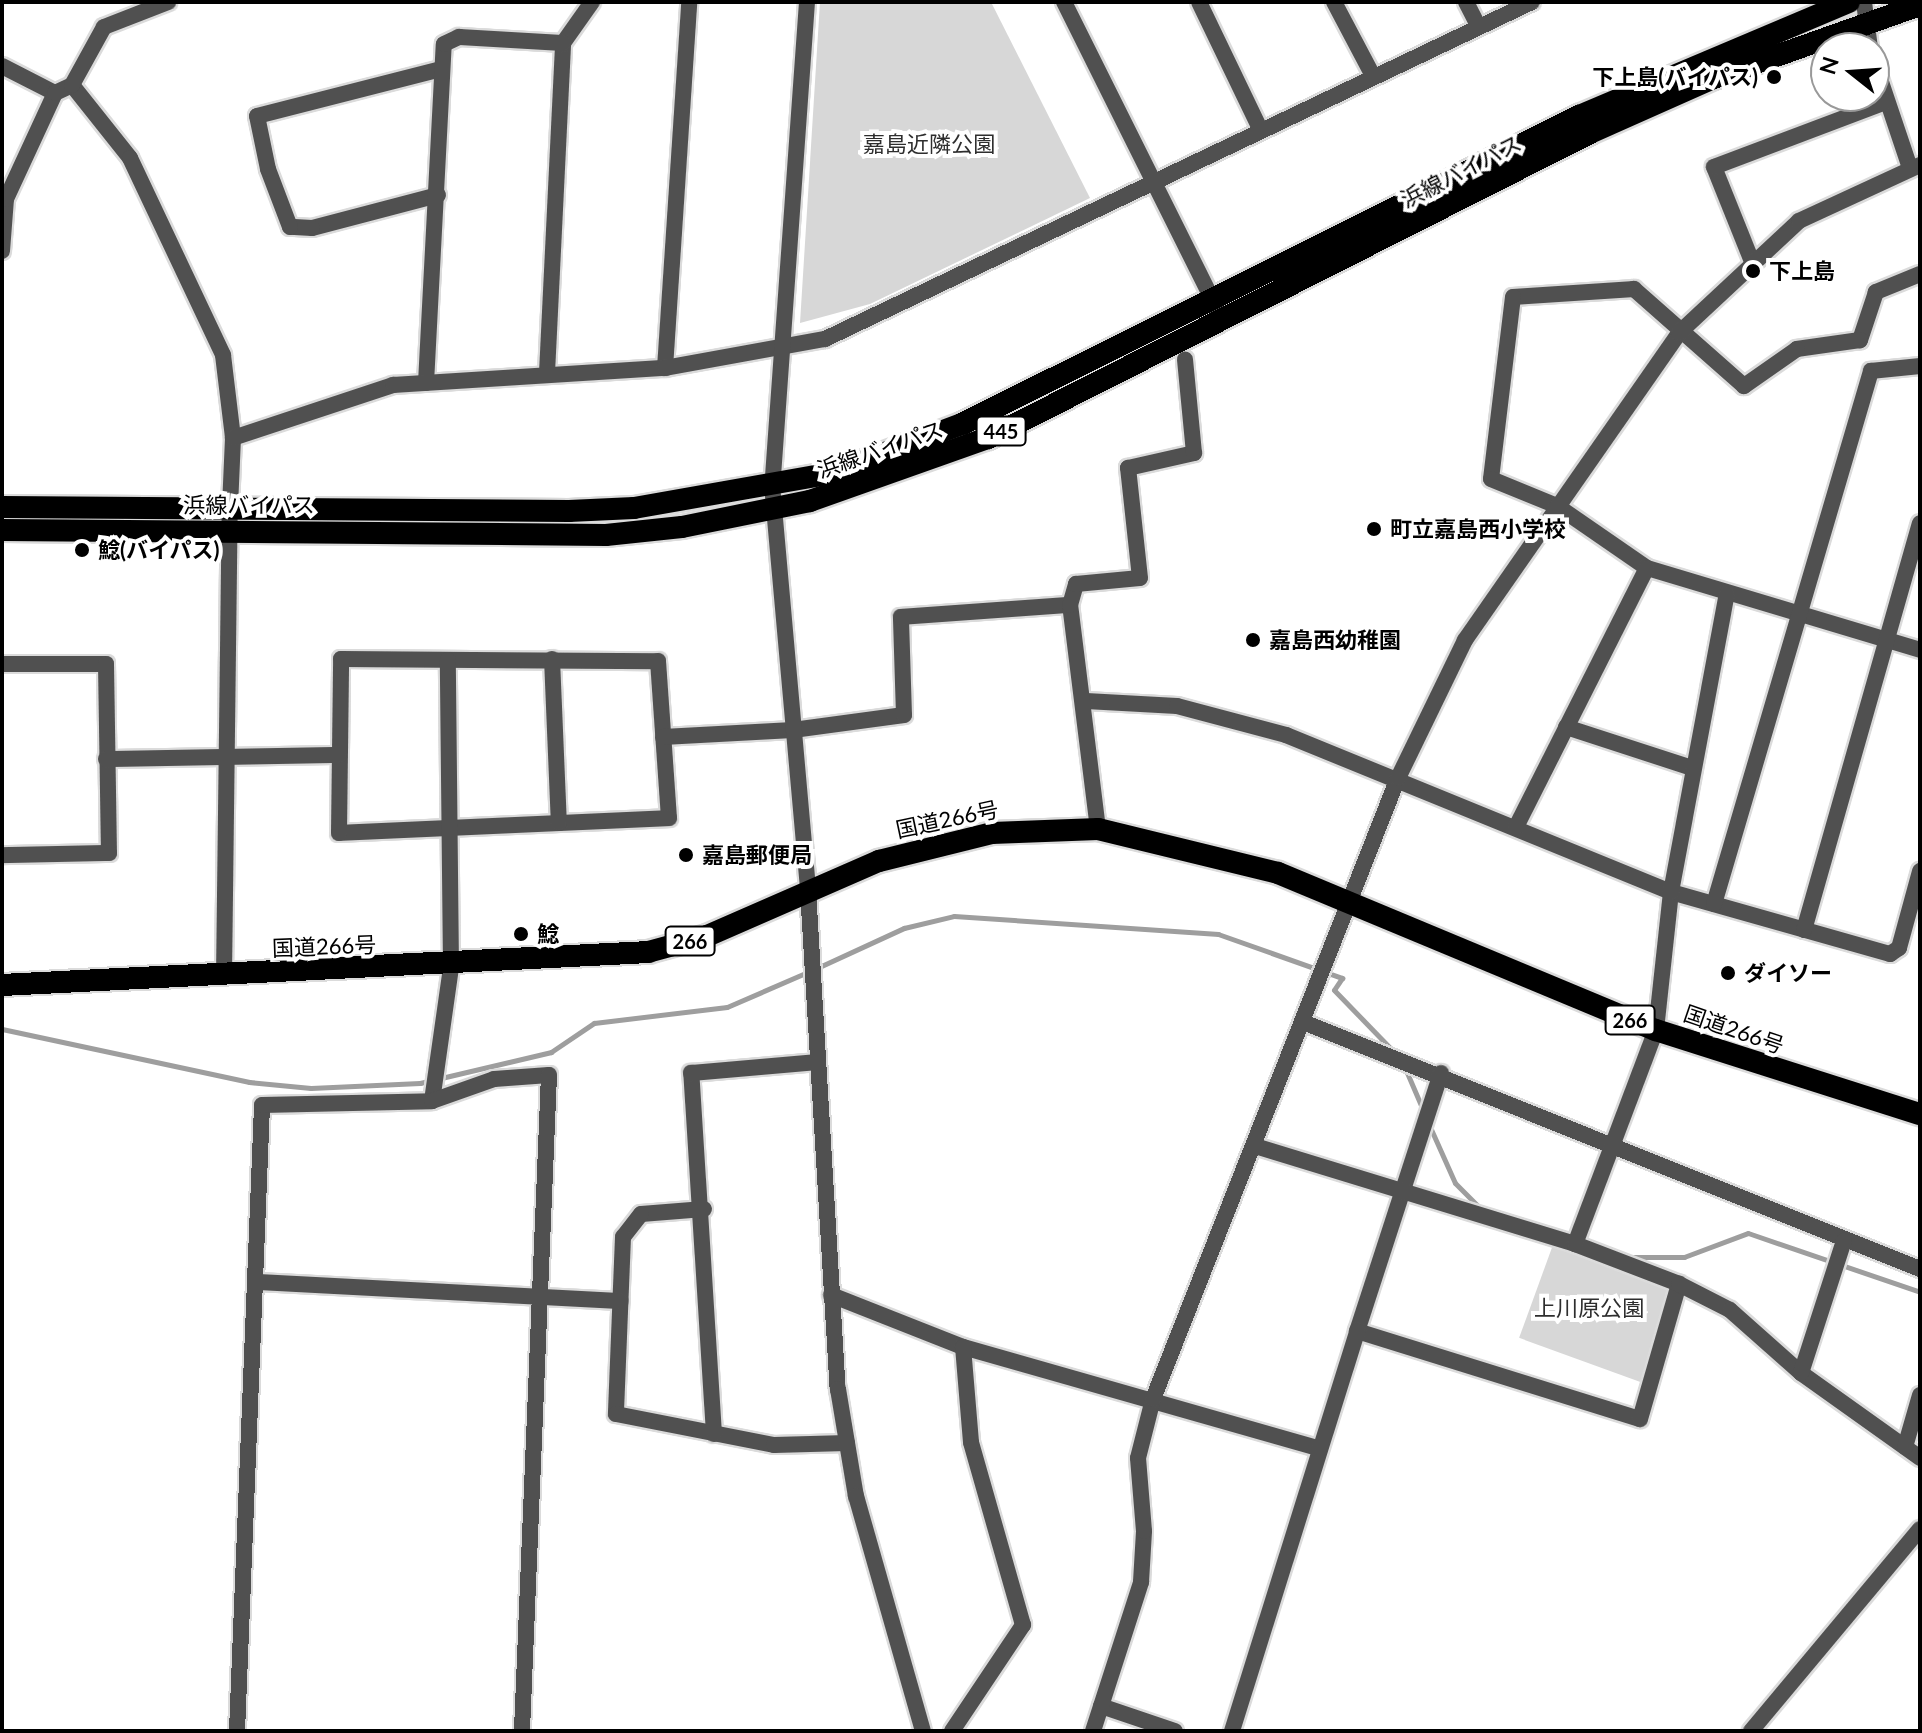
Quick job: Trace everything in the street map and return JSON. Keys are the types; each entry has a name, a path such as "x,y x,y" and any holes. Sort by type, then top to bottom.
{"highway":[{"name":"浜線バイパス","path":"2,507 582,510 772,485 889,455 962,424 1579,116 1849,2"},
{"name":"浜線バイパス","path":"2,530 606,535 774,510 894,476 988,438 1592,132 1863,13 1920,5"},
{"name":"国道266号","path":"2,985 451,967 648,952 707,936 879,861 992,833 1098,829 1278,873 1656,1030 1920,1114"}],"street":[{"path":"2,251 4,198 55,93 72,85 104,27 168,2"},
{"path":"547,373 563,43 592,2"},
{"path":"665,368 689,2"},
{"path":"807,2 772,485 808,890 831,1295 847,1443 923,1731"},
{"path":"1064,2 1158,182 1224,321"},
{"path":"1199,2 1261,131"},
{"path":"1334,2 1373,76"},
{"path":"1466,2 1479,27"},
{"path":"233,438 393,385 665,368 783,352 825,339 1532,2"},
{"path":"426,383 444,44 459,37 563,43"},
{"path":"2,66 55,93"},
{"path":"438,195 312,228 290,227 268,169 257,116 441,69"},
{"path":"72,85 130,158 174,241 223,355 233,438 224,976"},
{"path":"1093,1731 1141,1582 1138,1458 1153,1399 1398,778 1465,640 1679,333 1751,259 1831,203 1915,166 1890,111"},
{"path":"1751,259 1714,167 1860,112"},
{"path":"1920,274 1876,292 1860,340 1797,349 1744,386 1679,333 1634,289 1513,297 1491,479 1557,506 1647,568 1920,650"},
{"path":"1098,829 1086,701 1070,605 1076,584 1140,578 1128,468 1194,453 1185,359"},
{"path":"1714,904 1871,371 1920,366"},
{"path":"1804,930 1920,523"},
{"path":"1516,827 1647,568"},
{"path":"1575,1244 1656,1030 1671,892 1727,594"},
{"path":"663,737 793,730 904,715 901,617 1070,605"},
{"path":"341,659 448,660 658,661 669,818 339,833 341,659"},
{"path":"552,659 559,823"},
{"path":"432,1101 451,967 448,660"},
{"path":"2,664 106,664 109,853 2,855"},
{"path":"1086,701 1177,706 1286,735 1398,778 1671,892 1890,954 1899,948 1920,871"},
{"path":"1566,727 1692,768"},
{"path":"106,759 227,753 339,755"},
{"path":"1303,1022 1441,1073 1844,1241 1920,1269"},
{"path":"714,1434 704,1209 691,1073 816,1062"},
{"path":"1232,1731 1441,1073"},
{"path":"237,1731 262,1105 432,1101 494,1079 549,1075 544,1298 522,1731"},
{"path":"1255,1146 1575,1244 1679,1284 1730,1310 1801,1373 1920,1458"},
{"path":"704,1209 641,1214 623,1237 616,1414 774,1445 847,1443"},
{"path":"1801,1373 1844,1241"},
{"path":"257,1282 621,1301"},
{"path":"1357,1331 1640,1419 1679,1284"},
{"path":"831,1295 963,1347 1320,1449"},
{"path":"952,1731 1023,1625 971,1442 963,1347"},
{"path":"1905,1447 1920,1395"},
{"path":"1751,1731 1920,1529"},
{"path":"1101,1706 1175,1731"}],"green space":[{"name":"嘉島近隣公園","path":"820,2 991,2 1090,198 870,304 800,323"},
{"name":"上川原公園","path":"1554,1242 1678,1287 1643,1383 1519,1338"}],"waterway":[{"path":"817,968 904,928 954,916 1218,934 1342,978 1334,990 1395,1053"},
{"path":"2,1029 249,1082 311,1088 420,1083 551,1052 594,1023 727,1007 808,972"},
{"path":"1405,1068 1423,1110"},
{"path":"1430,1127 1455,1183 1481,1209"},
{"path":"1628,1257 1684,1257 1748,1233 1920,1292"}],"place":[{"name":"下上島(バイパス)","path":"1774,77"},
{"name":"下上島","path":"1753,271"},
{"name":"町立嘉島西小学校","path":"1374,529"},
{"name":"鯰(バイパス)","path":"82,550"},
{"name":"嘉島西幼稚園","path":"1253,640"},
{"name":"嘉島郵便局","path":"686,855"},
{"name":"鯰","path":"521,934"},
{"name":"ダイソー","path":"1728,973"}]}
